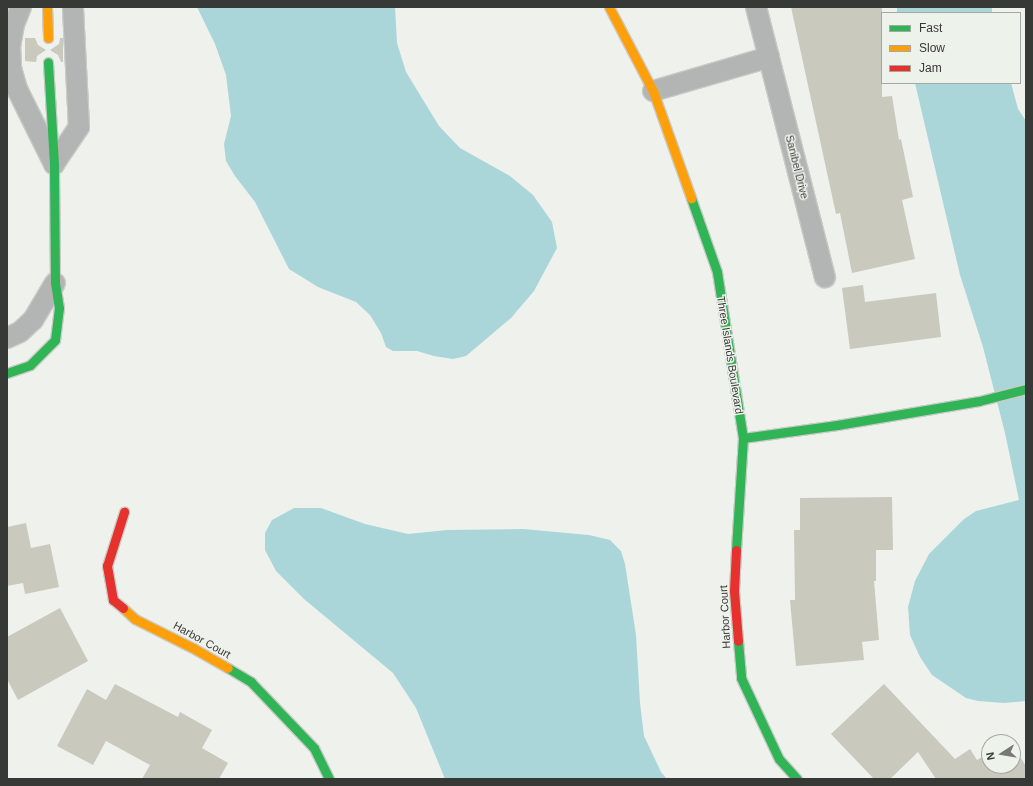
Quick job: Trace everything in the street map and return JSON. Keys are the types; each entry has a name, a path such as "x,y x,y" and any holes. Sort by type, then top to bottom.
{"street":[{"path":"21,7 14,24 11,68 17,89 54,164"},
{"path":"47,7 48,38"},
{"path":"54,164 79,128 74,7"},
{"name":"Three Islands Boulevard","path":"610,7 652,91 717,272 743,438"},
{"name":"Sanibel Drive","path":"756,7 825,277"},
{"path":"652,91 770,58"},
{"path":"7,373 30,365 55,340 59,308 55,283 54,164 48,62"},
{"path":"7,338 20,332 33,320 55,283"},
{"path":"743,438 837,425 979,401 1026,389"},
{"name":"Harbor Court","path":"743,438 734,592 741,678 779,759 797,779"},
{"name":"Harbor Court","path":"124,512 107,566 113,600 135,619 194,648 251,682 314,748 330,779"}],"water":[{"path":"197,7 395,7 397,43 406,72 439,126 460,148 510,176 533,195 552,222 557,248 534,291 511,318 466,356 453,359 417,351 393,351 386,347 381,333 370,315 356,302 318,287 289,269 255,202 235,176 226,161 224,144 231,116 226,75 215,44"},
{"path":"897,7 992,7 992,12 897,12"},
{"path":"915,84 1011,84 1018,109 1026,121 1026,701 1004,703 978,701 966,698 932,675 920,657 910,635 908,607 915,581 929,554 964,519 976,511 1019,500 1005,433 983,347 960,275"},
{"path":"294,508 321,508 365,524 408,534 447,530 523,529 589,535 610,540 621,551 625,564 636,635 640,703 644,736 661,772 667,779 445,779 416,708 393,673 304,599 276,571 265,550 265,533 272,520"}],"building":[{"path":"791,7 882,7 882,97 892,96 899,140 901,139 913,197 902,200 915,259 852,273 840,213 836,214"},
{"path":"25,38 35,38 38,45 46,50 37,56 36,62 25,61"},
{"path":"60,38 63,38 63,62 61,62 58,55 50,50 59,44"},
{"path":"863,285 865,302 936,293 941,337 850,349 842,288"},
{"path":"892,497 893,550 876,550 876,581 874,581 879,640 862,642 864,660 796,666 790,600 795,600 794,530 800,530 800,498"},
{"path":"26,523 31,548 50,544 59,587 25,594 23,583 7,586 7,527"},
{"path":"60,608 88,661 18,700 7,679 7,637"},
{"path":"115,684 178,717 180,712 212,730 202,748 228,763 219,779 142,779 150,765 106,741 93,765 57,746 87,689 106,700"},
{"path":"884,684 955,759 970,749 977,760 981,758 981,774 1021,774 1021,758 1026,766 1026,779 936,779 918,752 890,779 874,779 831,734"}],"traffic: fast":[{"path":"7,373 30,365 55,340 59,308 55,283 54,164 48,62"},
{"path":"691,198 717,272 743,438 736,550"},
{"path":"743,438 837,425 979,401 1026,389"},
{"path":"738,641 741,678 779,759 797,779"},
{"path":"228,668 251,682 314,748 329,779"}],"traffic: slow":[{"path":"47,7 48,38"},
{"path":"609,7 653,91 691,198"},
{"path":"123,608 135,619 193,648 228,668"}],"traffic: jam":[{"path":"123,608 113,600 107,566 124,512"},
{"path":"736,550 734,591 738,641"}]}
